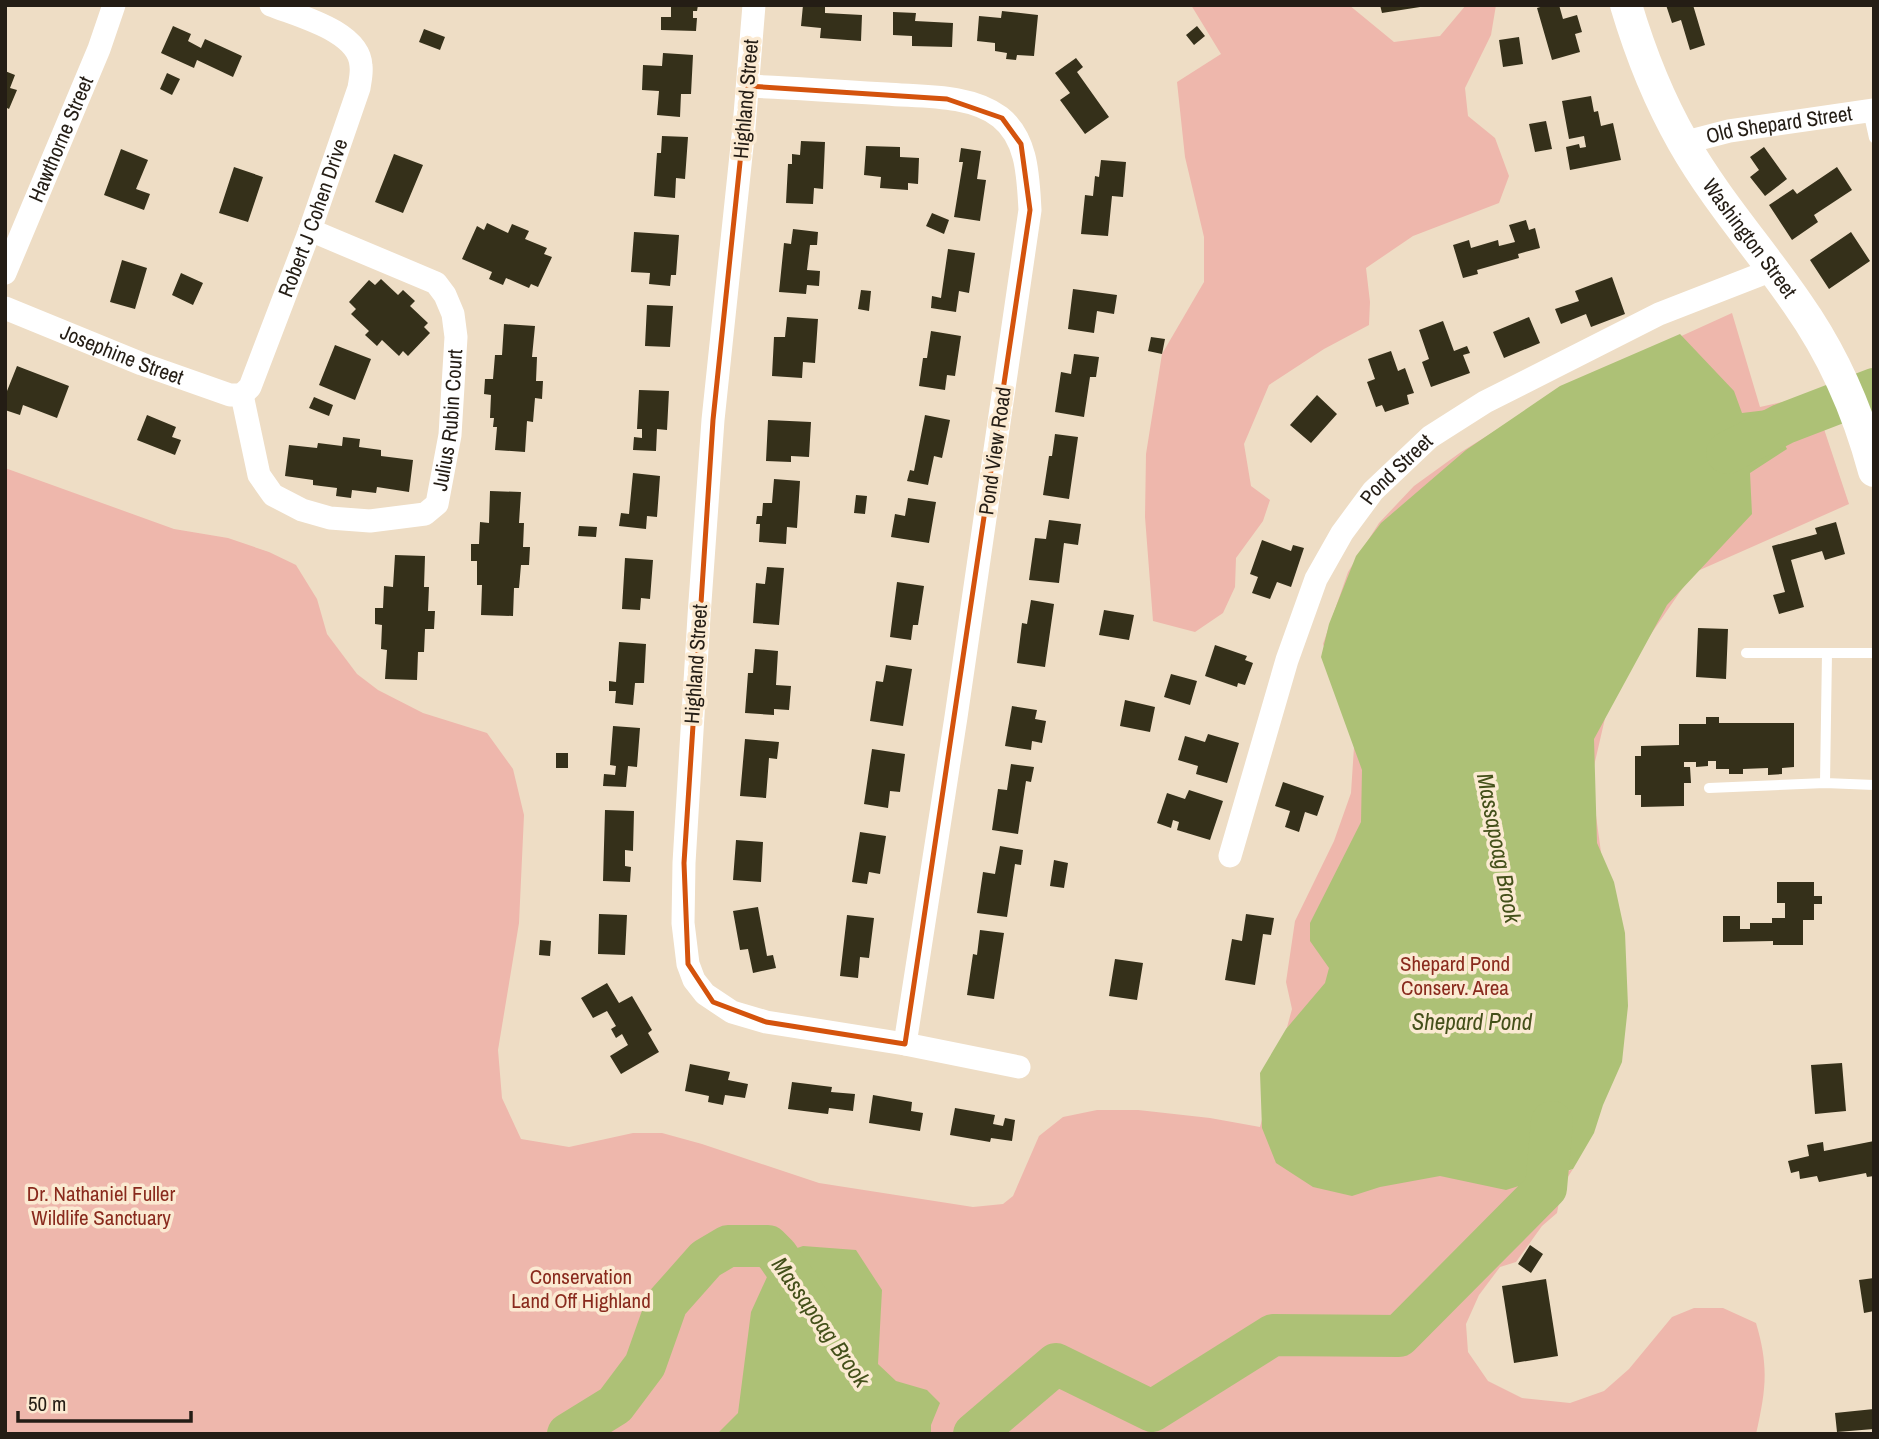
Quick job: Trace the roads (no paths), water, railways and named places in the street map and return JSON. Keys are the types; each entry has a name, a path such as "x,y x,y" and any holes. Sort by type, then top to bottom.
{"main road":[{"name":"Washington Street","path":"1626,5 1654,83 1684,143 1730,214 1816,331 1840,375 1854,408 1874,471"}],"street":[{"name":"Hawthorne Street","path":"5,273 99,49 114,5"},
{"name":"Robert J Cohen Drive","path":"242,395 250,387 310,230 359,88 362,65 356,49 342,34 271,5"},
{"name":"Highland Street","path":"754,5 713,420 684,849 683,923 686,953 691,973 699,988 713,1002 732,1012 766,1022 905,1044 1019,1067"},
{"name":"Pond View Road","path":"748,86 947,99 982,107 1002,118 1021,144 1027,172 1030,210 905,1044"},
{"name":"Old Shepard Street","path":"1684,143 1729,131 1871,110"},
{"name":"Julius Rubin Court","path":"242,395 259,475 273,495 302,510 330,517 370,521 425,514 437,504 450,435 456,337 453,314 436,283 310,230"},
{"name":"Pond Street","path":"1230,856 1287,660 1316,579 1342,533 1373,491 1430,437 1485,402 1659,314 1772,270"},
{"name":"Josephine Street","path":"5,308 142,364 230,395 242,395"}],"lane":[{"path":"1871,110 1874,138"},
{"path":"1746,653 1874,653"},
{"path":"1825,783 1827,653"},
{"path":"1709,788 1825,783 1874,785"}],"water":[{"name":"Shepard Pond","path":"1680,334 1734,391 1742,413 1767,410 1787,449 1750,473 1752,514 1667,605 1594,739 1597,843 1614,882 1625,933 1628,1006 1622,1062 1594,1133 1573,1169 1506,1190 1440,1176 1380,1187 1352,1196 1313,1187 1276,1163 1262,1128 1260,1073 1286,1029 1325,983 1329,968 1310,941 1310,923 1361,822 1362,770 1321,657 1329,624 1356,556 1381,523 1466,450 1560,386"},
{"path":"803,1246 856,1250 882,1290 878,1364 896,1381 927,1390 940,1403 931,1425 931,1434 717,1434 738,1413 751,1312 777,1255"}],"waterway":[{"name":"Massapoag Brook","path":"1727,453 1783,424 1874,389"},
{"name":"Massapoag Brook","path":"974,1434 1056,1364 1152,1411 1273,1335 1399,1336 1546,1188 1552,1122"},
{"name":"Massapoag Brook","path":"568,1434 615,1405 645,1365 667,1303 706,1259 728,1246 768,1246 809,1301"}],"park label":[{"name":"Shepard Pond Conserv. Area","path":"1455,976"},
{"name":"Dr. Nathaniel Fuller Wildlife Sanctuary","path":"101,1206"},
{"name":"Conservation Land Off Highland","path":"581,1289"}]}
